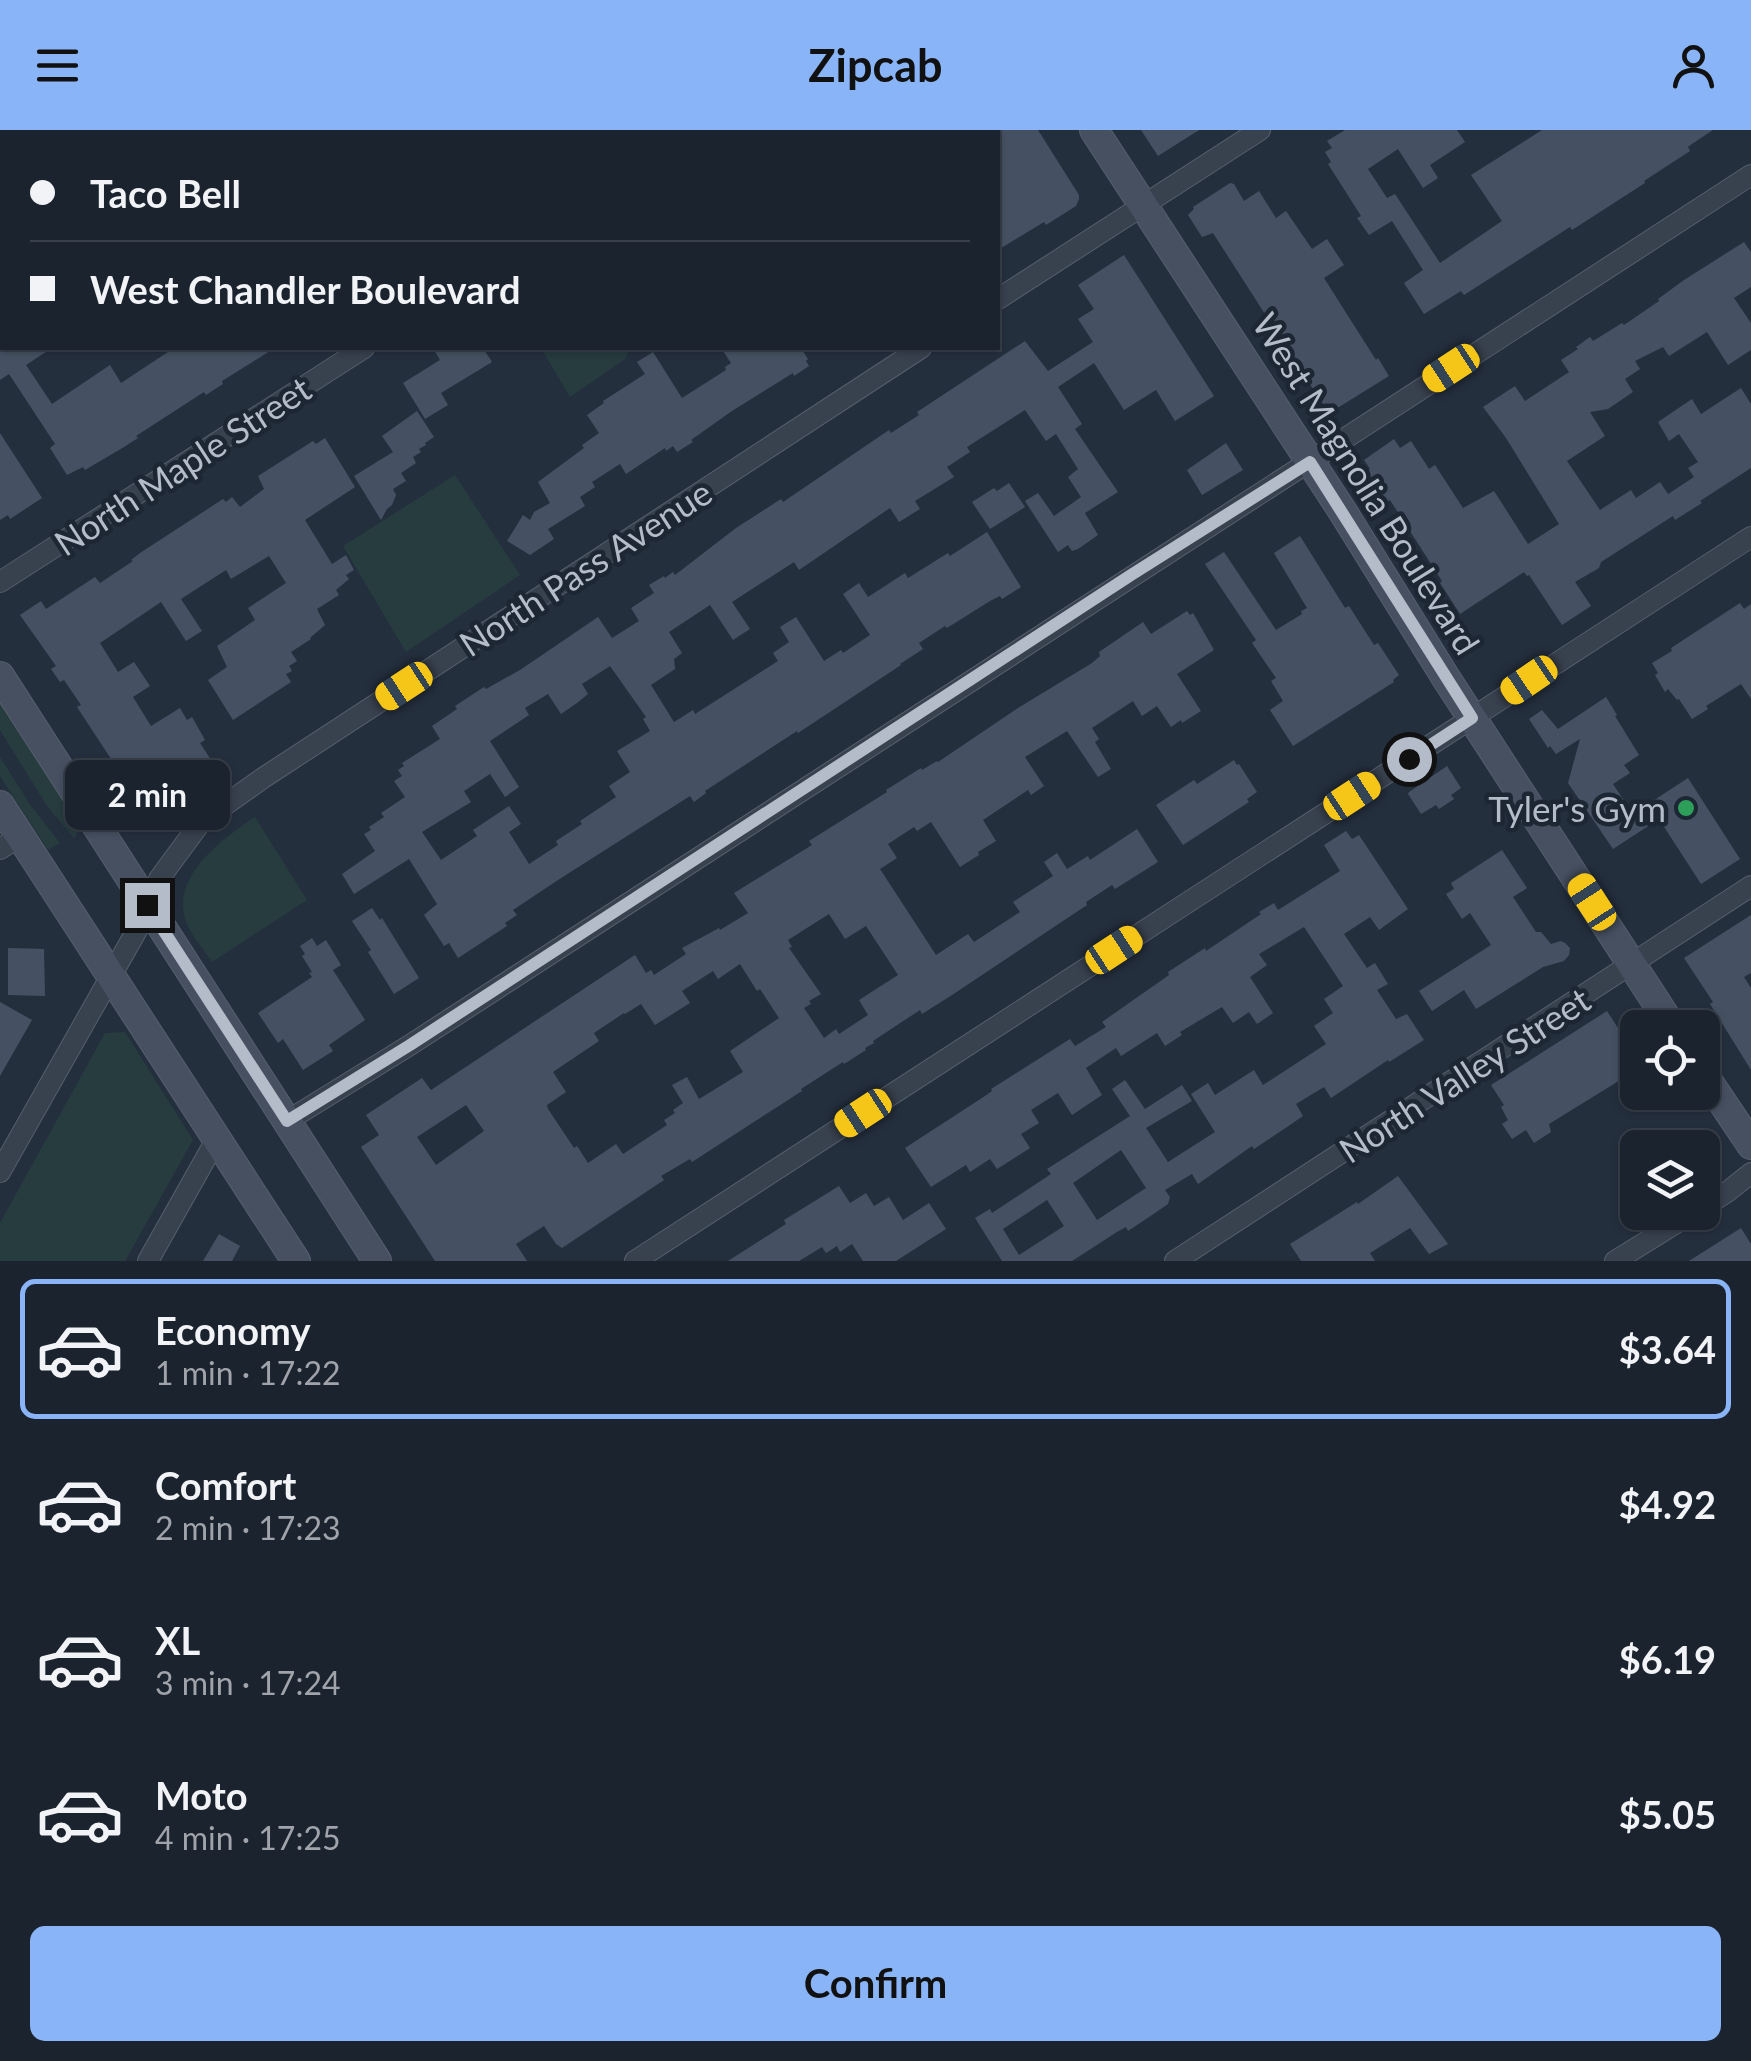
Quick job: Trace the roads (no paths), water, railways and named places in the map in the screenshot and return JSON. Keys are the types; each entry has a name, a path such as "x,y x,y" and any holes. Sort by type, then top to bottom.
{"main road":[{"name":"West Magnolia Boulevard","path":"1094,130 1661,1010"},
{"path":"0,676 377,1261"},
{"path":"0,805 10,843 109,976 296,1261"},
{"path":"1720,1099 1751,1145"}],"street":[{"path":"1000,298 1260,130"},
{"path":"287,1121 1751,175"},
{"name":"North Maple Street","path":"0,582 361,350"},
{"name":"North Pass Avenue","path":"0,1172 137,930 160,879 201,822 247,788 917,350"},
{"path":"636,1261 1751,537"},
{"name":"North Valley Street","path":"1175,1261 1751,886"},
{"path":"148,1261 216,1140"},
{"path":"1720,1196 1751,1174"},
{"path":"1615,1261 1665,1230"}],"place":[{"name":"Tyler's Gym","path":"1686,808"}]}
